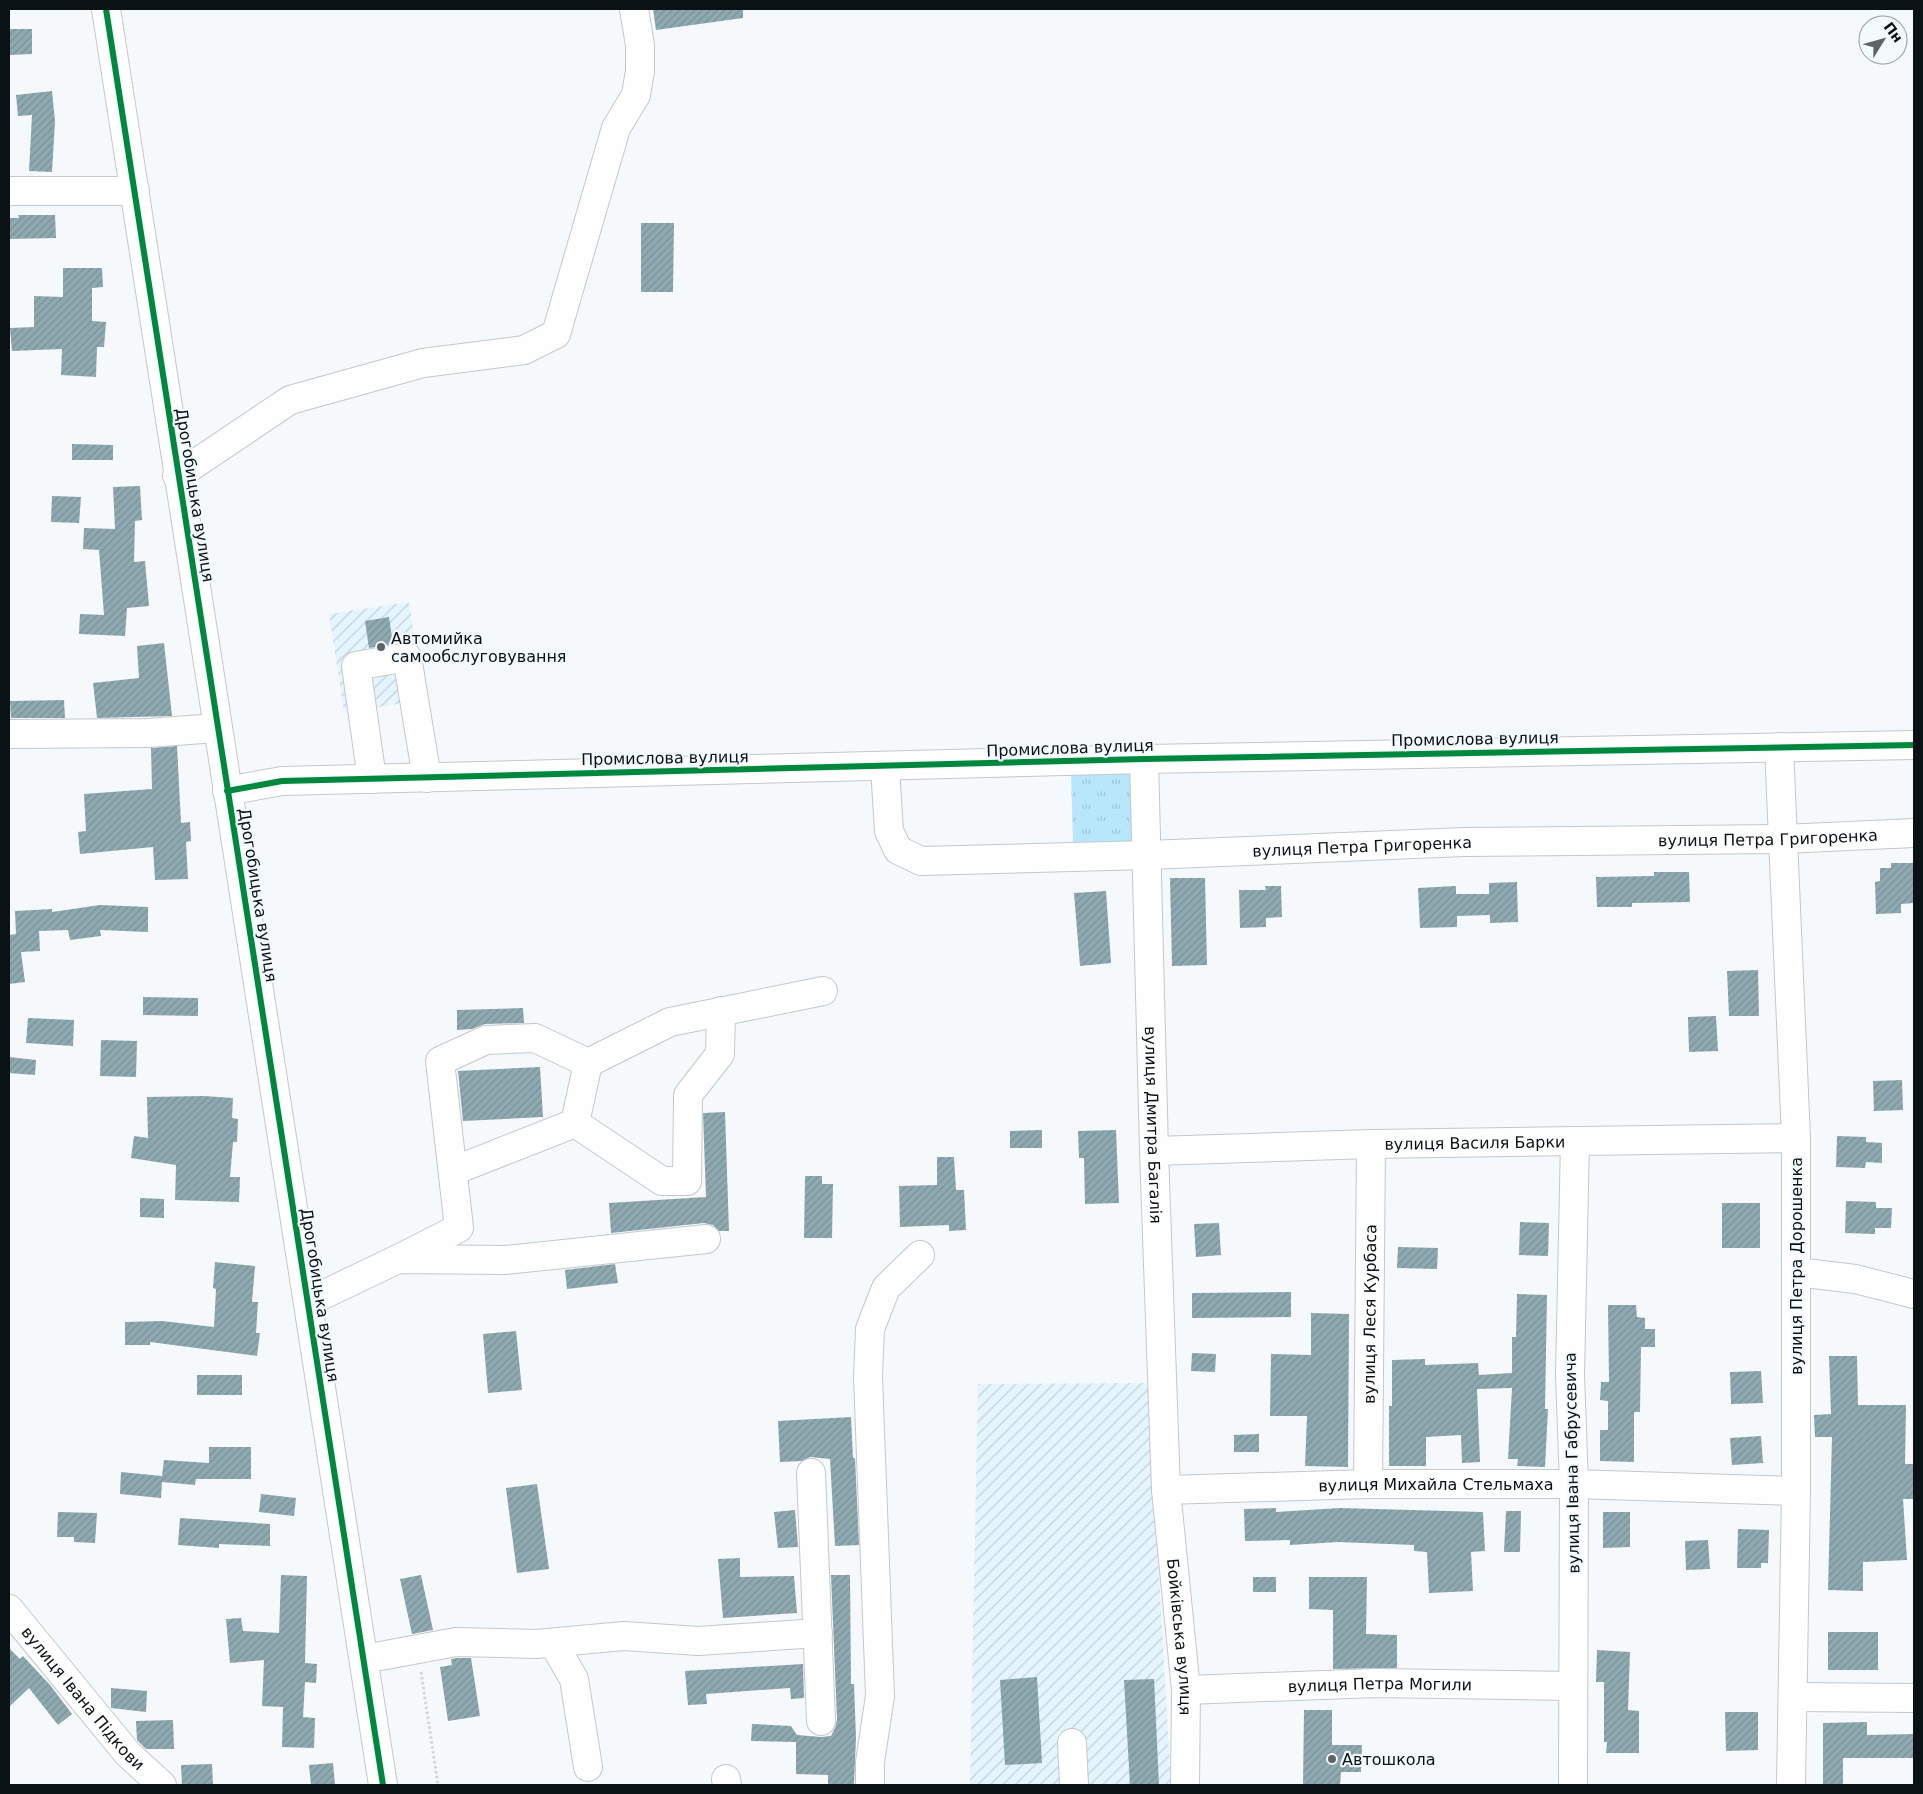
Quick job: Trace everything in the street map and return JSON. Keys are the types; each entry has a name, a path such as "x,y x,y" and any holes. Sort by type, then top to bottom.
{"street":[{"name":"Дрогобицька вулиця","path":"106,9 177,476 383,1785"},
{"path":"177,476 290,400 422,363 524,350 556,334 616,128 636,94 640,71 640,45 634,9"},
{"path":"9,191 134,191"},
{"path":"372,779 356,666 407,657 427,778"},
{"path":"9,734 147,733 217,728"},
{"name":"Промислова вулиця","path":"227,791 282,781 1144,759 1914,745"},
{"name":"вулиця Петра Дорошенка","path":"1779,748 1796,1138 1796,1491 1794,1697 1791,1785"},
{"name":"вулиця Дмитра Багалія","path":"1144,759 1148,855 1154,1151 1166,1490"},
{"name":"вулиця Петра Григоренка","path":"884,767 889,831 898,850 921,861 1148,855 1464,842 1784,839 1914,834"},
{"path":"588,1063 670,1022 823,991"},
{"path":"575,1124 662,1181 687,1181 688,1094 720,1054 721,1012"},
{"path":"308,1302 459,1228 440,1061 486,1040 535,1038 588,1063"},
{"path":"575,1124 588,1063"},
{"path":"453,1171 575,1124"},
{"name":"вулиця Василя Барки","path":"1154,1151 1371,1144 1796,1138"},
{"name":"вулиця Івана Габрусевича","path":"1572,1785 1574,1484 1570,1375 1575,1141"},
{"name":"вулиця Леся Курбаса","path":"1368,1484 1371,1144"},
{"path":"398,1259 506,1260 706,1239"},
{"path":"870,1774 880,1696 868,1377 870,1329 886,1288 920,1254"},
{"path":"1797,1272 1855,1279 1914,1294"},
{"path":"811,1473 821,1721"},
{"name":"вулиця Михайла Стельмаха","path":"1166,1490 1368,1484 1574,1484 1796,1491"},
{"name":"Бойківська вулиця","path":"1166,1490 1186,1690 1185,1785"},
{"name":"вулиця Івана Підкови","path":"9,1609 128,1754 162,1785"},
{"path":"364,1659 456,1642 536,1644 624,1636 698,1641 818,1632"},
{"path":"552,1643 574,1679 588,1767"},
{"name":"вулиця Петра Могили","path":"1186,1690 1376,1683 1574,1686"},
{"path":"1794,1697 1914,1698"},
{"path":"1072,1743 1074,1785"}],"path":[{"path":"421,1671 438,1785"}],"shaded area":[{"path":"409,602 424,700 344,712 329,614"},
{"path":"1148,1383 1171,1785 970,1785 978,1384"}],"green space":[{"path":"1131,771 1132,844 1073,845 1071,772"}],"building":[{"path":"653,9 743,9 743,18 656,30"},
{"path":"9,29 32,29 32,54 9,55"},
{"path":"52,91 55,121 52,172 29,171 32,115 18,116 16,95"},
{"path":"18,215 55,215 56,238 9,239 9,218 19,218"},
{"path":"641,223 674,223 673,292 641,292"},
{"path":"63,268 102,268 103,287 92,288 92,321 106,322 104,347 97,347 96,377 61,375 62,349 12,351 10,328 34,327 34,296 63,297"},
{"path":"72,444 113,445 113,460 72,460"},
{"path":"140,486 142,520 135,521 134,562 145,561 149,606 127,608 125,636 79,634 80,614 104,615 99,550 83,549 84,528 115,529 113,487"},
{"path":"52,496 81,497 79,523 51,522"},
{"path":"389,617 393,644 369,648 365,621"},
{"path":"164,643 172,716 97,718 93,683 139,678 137,646"},
{"path":"64,700 65,718 11,718 10,701"},
{"path":"177,746 181,823 190,822 191,841 186,842 188,879 155,880 153,847 80,854 78,832 86,831 84,794 152,789 151,748"},
{"path":"1891,863 1914,863 1914,903 1901,904 1901,913 1876,914 1875,882 1880,881 1880,868 1891,868"},
{"path":"1654,872 1689,872 1690,902 1632,903 1632,907 1597,907 1596,877 1654,876"},
{"path":"1170,878 1205,878 1207,965 1172,966"},
{"path":"1517,882 1518,922 1490,923 1490,915 1457,916 1457,927 1420,928 1418,888 1456,886 1456,894 1489,894 1489,883"},
{"path":"1265,886 1281,886 1282,917 1266,918 1266,927 1240,928 1239,890 1266,890"},
{"path":"1106,891 1111,963 1080,966 1074,893"},
{"path":"100,905 148,907 148,932 100,930 101,936 70,940 68,930 39,931 40,951 21,952 25,982 9,984 9,935 16,934 15,911 52,909 52,912"},
{"path":"1758,970 1759,1016 1729,1016 1727,971"},
{"path":"143,997 198,998 198,1016 143,1015"},
{"path":"523,1008 524,1023 485,1024 472,1029 457,1030 457,1010"},
{"path":"1716,1016 1718,1051 1689,1052 1688,1017"},
{"path":"28,1018 74,1020 73,1046 26,1043"},
{"path":"101,1040 137,1041 136,1077 100,1076"},
{"path":"9,1057 36,1060 35,1075 9,1073"},
{"path":"540,1067 543,1117 463,1121 458,1071"},
{"path":"1902,1080 1903,1110 1874,1111 1873,1081"},
{"path":"204,1096 233,1098 232,1118 238,1119 237,1142 233,1142 230,1177 240,1177 239,1202 175,1200 176,1165 131,1158 134,1136 148,1138 147,1097"},
{"path":"725,1112 729,1231 719,1231 713,1225 704,1223 611,1233 609,1203 706,1197 703,1113"},
{"path":"1042,1130 1042,1148 1010,1148 1010,1131"},
{"path":"1116,1130 1119,1203 1085,1204 1084,1158 1079,1158 1078,1131"},
{"path":"1837,1136 1866,1137 1866,1142 1882,1143 1882,1163 1866,1162 1865,1168 1836,1167"},
{"path":"937,1157 954,1157 956,1190 964,1190 966,1230 949,1231 949,1225 900,1227 899,1186 937,1185"},
{"path":"805,1176 822,1176 822,1184 833,1184 832,1238 804,1238"},
{"path":"140,1198 164,1199 164,1218 140,1217"},
{"path":"1846,1201 1876,1202 1876,1208 1892,1208 1891,1228 1875,1228 1875,1234 1845,1233"},
{"path":"1722,1203 1760,1203 1760,1248 1722,1248"},
{"path":"1520,1222 1549,1223 1548,1256 1519,1255"},
{"path":"1219,1223 1221,1255 1196,1257 1194,1224"},
{"path":"1398,1247 1438,1248 1437,1269 1397,1268"},
{"path":"215,1262 255,1266 252,1302 258,1302 256,1333 260,1333 257,1356 150,1342 150,1345 125,1345 125,1322 162,1321 214,1327 216,1289 213,1288"},
{"path":"615,1264 618,1283 567,1289 565,1270"},
{"path":"1291,1292 1291,1317 1192,1318 1192,1293"},
{"path":"1517,1294 1547,1295 1545,1409 1548,1409 1545,1467 1517,1466 1518,1459 1508,1459 1512,1388 1477,1389 1480,1462 1462,1463 1461,1435 1426,1437 1426,1466 1389,1466 1389,1406 1392,1406 1392,1360 1425,1359 1425,1365 1478,1363 1479,1375 1512,1373 1512,1337 1516,1337"},
{"path":"1608,1305 1636,1305 1637,1317 1645,1318 1645,1329 1655,1329 1655,1347 1641,1347 1640,1412 1634,1412 1634,1462 1600,1461 1600,1430 1608,1430 1608,1401 1600,1400 1601,1382 1609,1382"},
{"path":"1311,1313 1349,1314 1348,1467 1305,1466 1307,1416 1270,1416 1271,1354 1311,1355"},
{"path":"516,1331 522,1390 488,1393 483,1334"},
{"path":"1192,1353 1216,1354 1215,1372 1191,1371"},
{"path":"1829,1356 1857,1356 1858,1405 1906,1405 1905,1464 1914,1464 1914,1499 1903,1499 1907,1560 1863,1562 1863,1591 1828,1590 1832,1437 1815,1437 1814,1415 1831,1414"},
{"path":"1761,1371 1763,1403 1731,1404 1730,1372"},
{"path":"197,1375 242,1375 242,1395 197,1395"},
{"path":"851,1417 859,1545 835,1546 830,1459 810,1457 802,1461 780,1462 778,1421"},
{"path":"1259,1434 1259,1452 1234,1452 1234,1435"},
{"path":"1761,1436 1763,1463 1732,1465 1730,1438"},
{"path":"209,1447 251,1447 251,1479 196,1479 195,1485 162,1482 161,1498 120,1494 121,1472 162,1476 164,1460 209,1463"},
{"path":"537,1484 549,1569 517,1573 506,1488"},
{"path":"261,1494 296,1498 294,1516 259,1512"},
{"path":"1276,1508 1276,1512 1340,1508 1483,1512 1485,1551 1471,1552 1473,1591 1429,1593 1427,1552 1414,1551 1414,1545 1338,1542 1290,1545 1290,1540 1245,1541 1244,1509"},
{"path":"795,1510 798,1547 778,1548 774,1512"},
{"path":"1506,1511 1521,1511 1520,1552 1504,1552"},
{"path":"58,1512 97,1513 95,1543 74,1542 74,1537 57,1537"},
{"path":"1603,1512 1630,1512 1630,1547 1603,1548"},
{"path":"180,1518 270,1524 270,1546 219,1544 219,1548 178,1545"},
{"path":"1738,1529 1769,1530 1768,1563 1761,1563 1761,1568 1737,1568"},
{"path":"1708,1540 1710,1569 1686,1570 1685,1541"},
{"path":"740,1558 740,1577 794,1576 797,1613 723,1618 718,1559"},
{"path":"281,1575 307,1576 305,1663 317,1664 316,1683 305,1682 303,1717 315,1718 314,1748 282,1747 283,1707 262,1706 264,1660 230,1663 226,1619 241,1618 243,1631 279,1633"},
{"path":"421,1575 433,1630 412,1634 400,1579"},
{"path":"831,1575 850,1575 851,1684 854,1684 856,1737 854,1785 828,1785 828,1775 796,1774 796,1742 751,1741 752,1724 791,1726 797,1735 821,1737 831,1736 835,1728 837,1720"},
{"path":"1253,1577 1276,1577 1276,1592 1253,1592"},
{"path":"1309,1577 1367,1577 1366,1634 1397,1635 1397,1668 1333,1669 1333,1610 1309,1609"},
{"path":"1828,1632 1878,1632 1878,1670 1828,1670"},
{"path":"9,1648 20,1659 23,1656 50,1685 72,1714 58,1725 29,1688 9,1707"},
{"path":"1597,1650 1630,1652 1628,1710 1639,1711 1639,1753 1606,1753 1607,1742 1604,1742 1604,1682 1596,1682"},
{"path":"471,1658 480,1716 448,1721 440,1667 452,1665 451,1659"},
{"path":"803,1664 804,1698 791,1699 790,1688 706,1694 707,1704 688,1705 685,1671"},
{"path":"1037,1677 1042,1763 1005,1765 1000,1680"},
{"path":"1154,1679 1159,1785 1130,1785 1124,1680"},
{"path":"111,1688 147,1691 146,1712 111,1708"},
{"name":"Автошкола","path":"1304,1710 1332,1710 1332,1745 1362,1745 1361,1772 1341,1772 1340,1785 1303,1785"},
{"path":"1725,1712 1758,1712 1758,1750 1726,1751"},
{"path":"173,1720 174,1749 146,1749 137,1740 136,1721"},
{"path":"1867,1722 1867,1735 1914,1734 1914,1758 1843,1758 1843,1785 1823,1785 1823,1723"},
{"path":"333,1763 335,1785 311,1785 309,1765"},
{"path":"212,1764 213,1785 182,1785 181,1765"}],"cycle path":[{"path":"106,9 383,1785"},
{"path":"227,791 282,781 1144,759 1914,745"}],"place":[{"name":"Автомийка самообслуговування","path":"381,647"},
{"name":"Автошкола","path":"1332,1759"}]}
